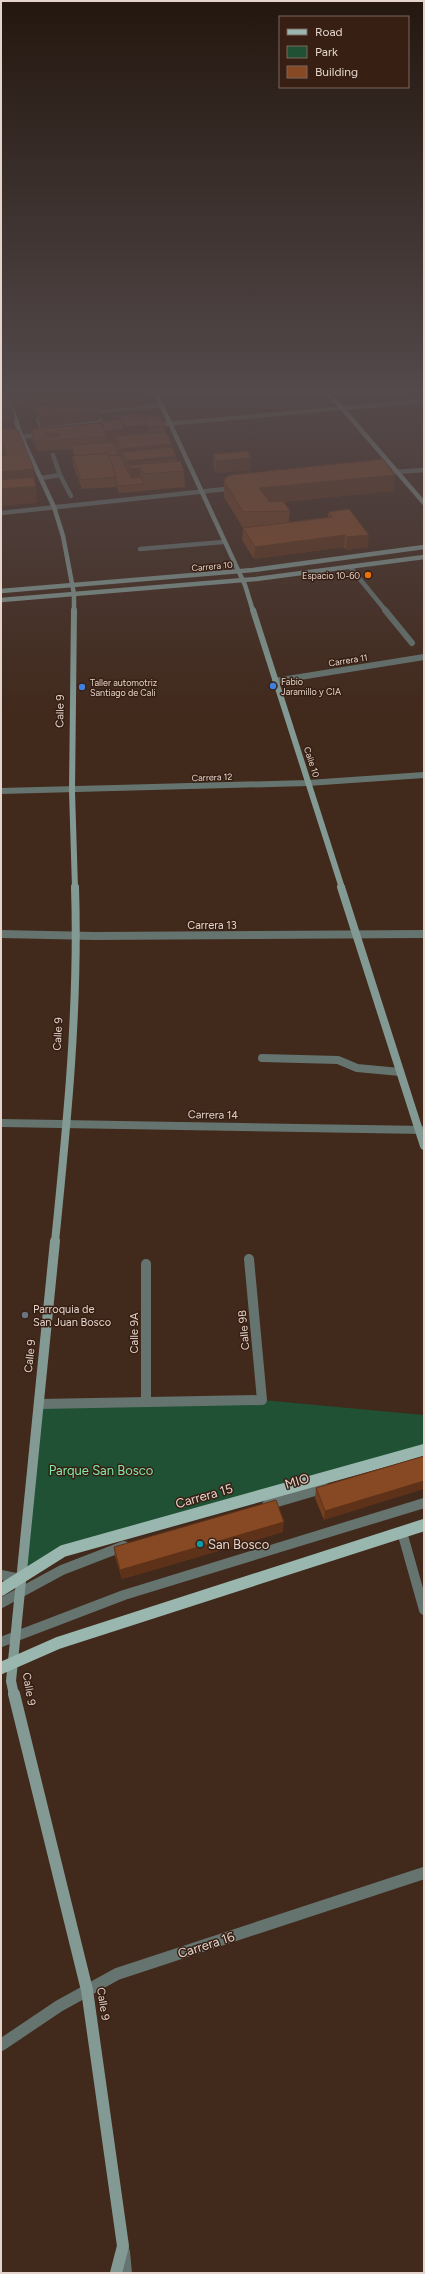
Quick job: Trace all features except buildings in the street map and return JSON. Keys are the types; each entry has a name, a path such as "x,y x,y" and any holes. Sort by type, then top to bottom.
{"main road":[{"name":"Calle 9","path":"50,499 63,536 74,594 72,791 77,935 67,1124 22,1579 18,1593 15,1636 6,1665 87,1990 123,2246 116,2273"},
{"name":"Calle 10","path":"205,499 223,542 242,580 400,1072 421,1130 424,1146"},
{"name":"Carrera 10","path":"1,591 238,571 424,547"},
{"name":"Carrera 10","path":"1,600 242,580 424,557"},
{"name":"Carrera 15","path":"1,1590 22,1579 63,1551 424,1450"},
{"path":"6,1665 58,1643 424,1526"}],"street":[{"path":"1,513 126,499"},
{"path":"140,549 223,542"},
{"path":"350,567 412,643"},
{"name":"Carrera 11","path":"275,682 424,657"},
{"name":"Carrera 12","path":"1,791 72,791 308,783 424,775"},
{"name":"Carrera 13","path":"1,934 356,936 424,934"},
{"path":"262,1058 338,1060 358,1068 400,1072"},
{"name":"Carrera 14","path":"1,1122 421,1130"},
{"name":"Calle 9B","path":"146,1401 262,1400 249,1259"},
{"name":"Calle 9A","path":"146,1264 146,1401"},
{"path":"39,1404 146,1401"},
{"name":"MIO","path":"257,1508 424,1459"},
{"path":"1,1642 124,1595 424,1503"},
{"path":"402,1532 424,1610"},
{"path":"1,1603 62,1570 113,1549 136,1543"},
{"path":"1,1575 22,1579"},
{"name":"Carrera 16","path":"1,2045 59,2006 117,1974 424,1873"},
{"path":"123,2246 126,2273"}],"green space":[{"name":"Parque San Bosco","path":"262,1400 424,1415 424,1450 63,1551 22,1579 39,1404"}],"place":[{"name":"Espacio 10-60","path":"368,575"},
{"name":"Fabio Jaramillo y CIA","path":"273,686"},
{"name":"Taller automotriz Santiago de Cali","path":"82,687"},
{"name":"Parroquia de San Juan Bosco","path":"25,1315"},
{"name":"San Bosco","path":"200,1544"}]}
